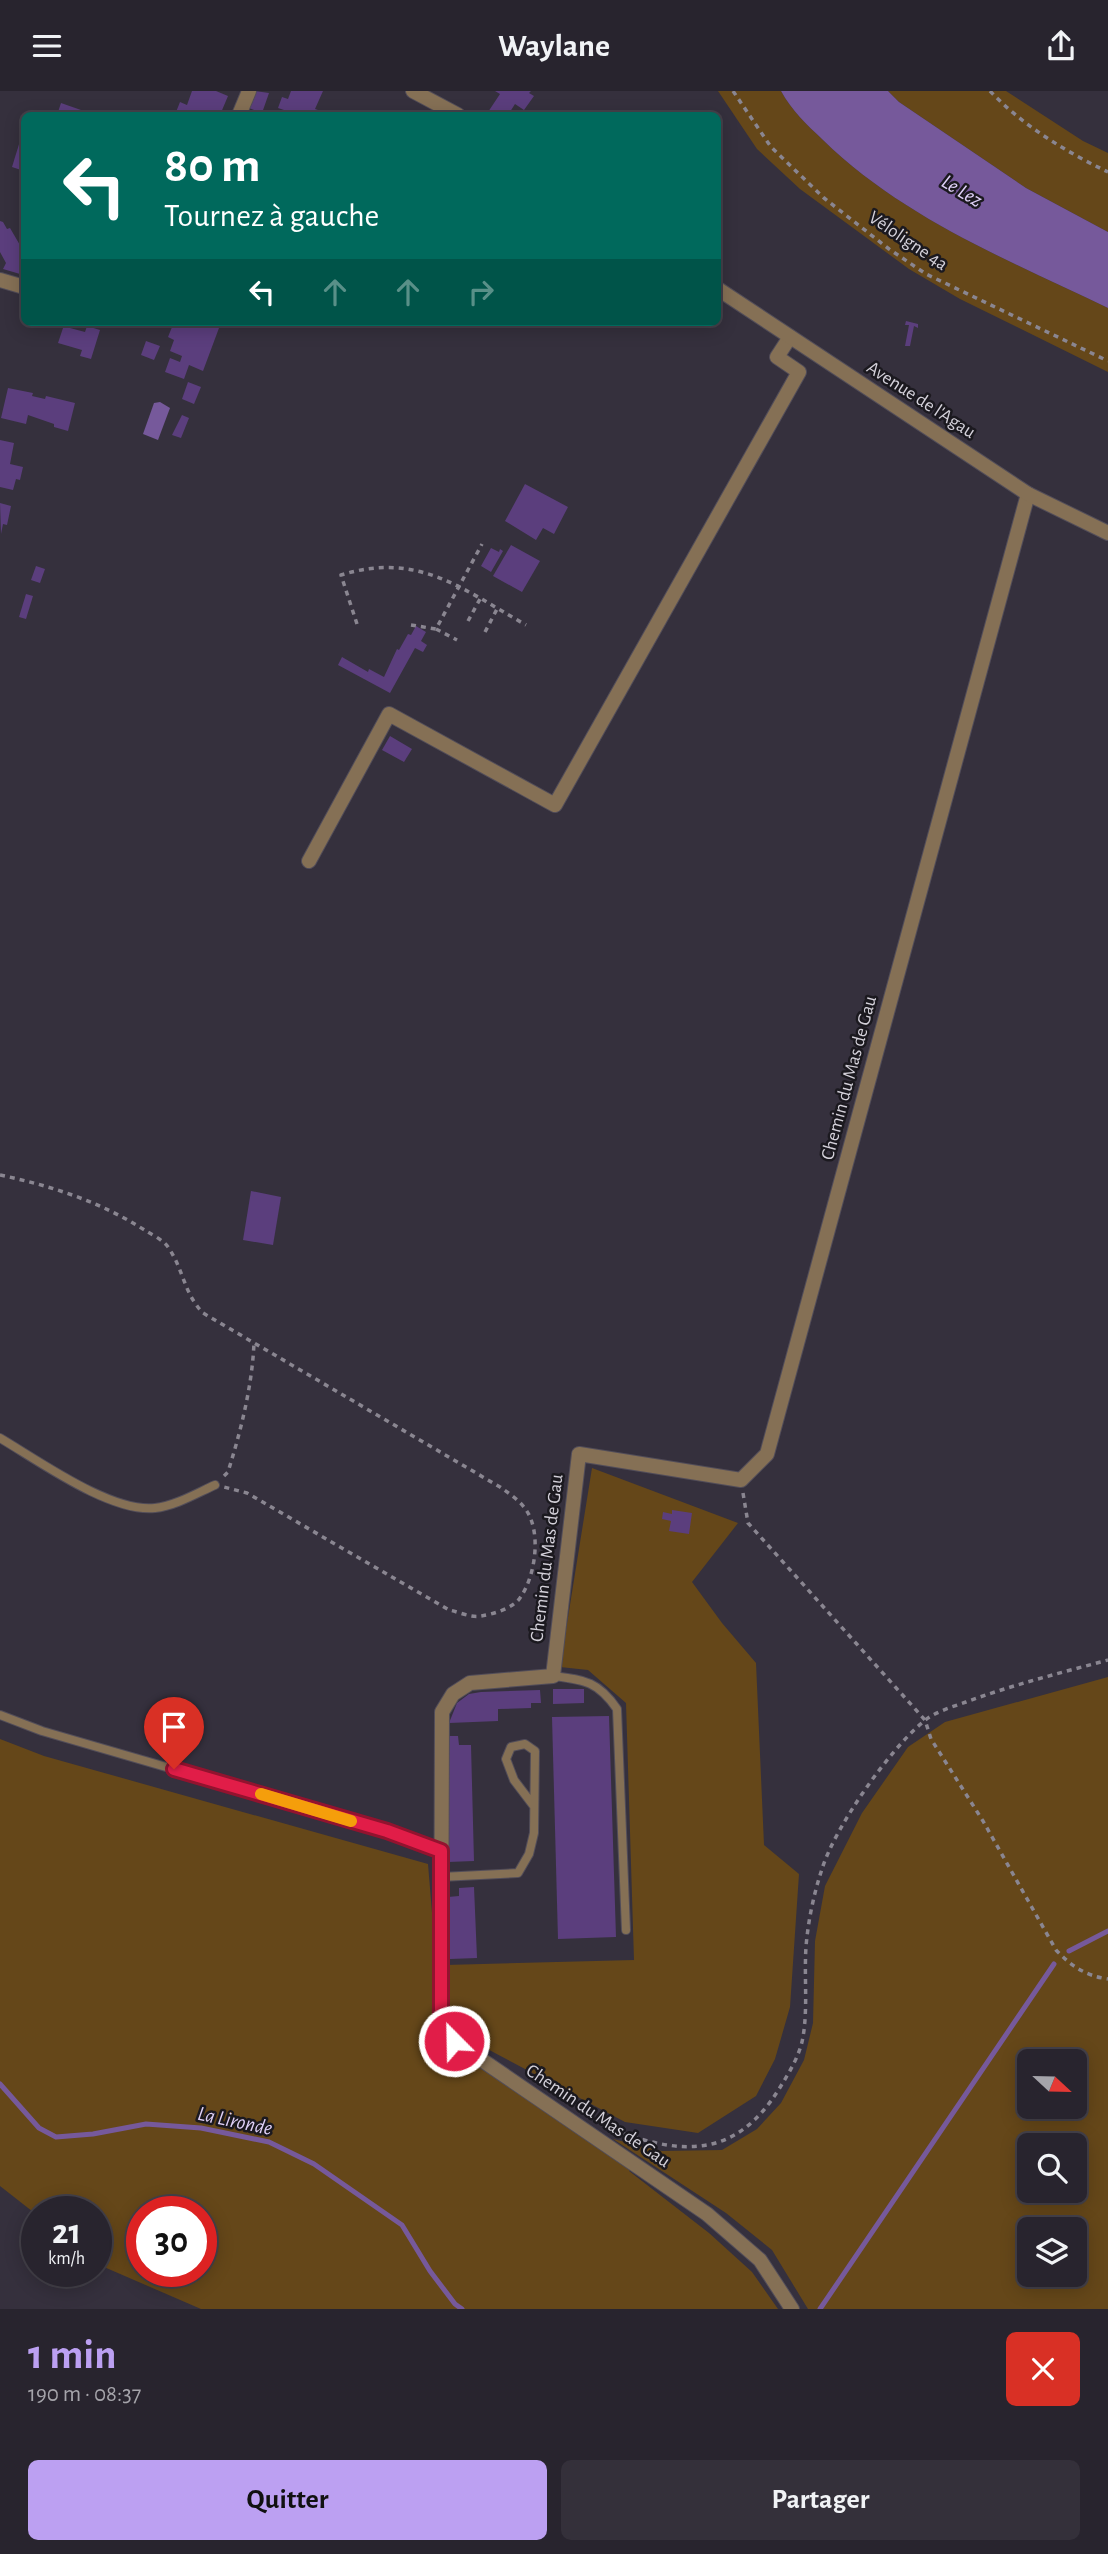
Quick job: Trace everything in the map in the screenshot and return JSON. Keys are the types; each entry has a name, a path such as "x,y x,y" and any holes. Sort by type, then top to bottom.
{"street":[{"path":"240,112 248,91"},
{"path":"413,91 452,112"},
{"path":"0,280 21,286"},
{"name":"Avenue de l'Agau","path":"721,291 1028,494 1108,533"},
{"path":"309,861 390,714 555,805 799,372 777,357 790,337"},
{"name":"Chemin du Mas de Gau","path":"792,2309 760,2260 707,2214 454,2041 441,2022 442,1712 453,1694 470,1683 553,1676 579,1454 741,1481 767,1454 1028,494"}],"lane":[{"path":"0,1438 108,1500 135,1509 158,1508 215,1485"},
{"path":"553,1676 585,1680 605,1692 617,1709 626,1930"},
{"path":"0,1714 42,1731 387,1831 441,1851"},
{"path":"441,1877 518,1873 529,1854 534,1833 535,1751 525,1744 511,1747 506,1759 514,1780 533,1805"}],"path":[{"name":"Véloligne 4a","path":"733,91 771,147 824,198 889,249 926,274 1108,361"},
{"path":"990,91 1010,111 1087,162 1108,172"},
{"path":"436,629 482,544"},
{"path":"357,624 341,575 379,566 424,571 526,625"},
{"path":"468,621 480,599"},
{"path":"485,632 497,609"},
{"path":"411,625 436,629 457,640"},
{"path":"0,1175 61,1189 126,1217 165,1243 179,1264 191,1300 203,1313 517,1499 528,1513 535,1531 530,1575 520,1599 500,1612 478,1617 449,1610 247,1493 215,1485"},
{"path":"215,1485 228,1472 239,1435 253,1372 254,1343"},
{"path":"741,1481 748,1523 925,1720 931,1739 983,1821 1056,1950 1069,1964 1083,1972 1108,1979"},
{"path":"610,2129 642,2141 667,2146 701,2146 723,2142 739,2134 756,2120 791,2069 803,2040 806,1946 822,1867 840,1832 883,1764 925,1720 999,1690 1108,1660"}],"shaded area":[{"path":"718,91 781,91 795,111 817,134 854,168 887,192 958,235 1108,308 1108,372 960,299 909,269 800,189 757,149"},
{"path":"888,91 1006,91 1083,141 1108,153 1108,232 1026,188 899,102"},
{"path":"592,1468 738,1523 692,1582 756,1663 764,1845 799,1874 790,2007 775,2059 756,2096 698,2133 625,2122 461,2035 450,2019 445,1965 634,1960 626,1703 588,1670 560,1667"},
{"path":"1108,1677 1108,2309 808,2309 772,2250 726,2213 613,2139 662,2151 722,2150 757,2129 781,2103 804,2060 813,2023 815,1941 825,1886 862,1813 908,1747 945,1722"},
{"path":"0,1739 44,1756 428,1864 441,2022 454,2041 634,2164 629,2171 709,2233 752,2272 778,2309 201,2309 150,2287 217,2287 217,2196 126,2196 126,2277 112,2270 112,2196 21,2196 21,2202 0,2186"}],"water":[{"name":"Le Lez","path":"781,91 888,91 899,102 1026,188 1108,232 1108,308 958,235 887,192 854,168 817,134 795,111"},
{"path":"160,402 170,408 158,440 143,434 154,403"}],"building":[{"path":"192,91 216,91 228,96 221,112 176,112 180,102 187,105"},
{"path":"255,91 269,93 262,112 249,108"},
{"path":"291,91 323,91 315,109 317,112 283,112 278,108 282,97 288,99"},
{"path":"495,91 531,91 529,93 534,96 524,110 515,104 510,112 488,112 500,94"},
{"path":"61,103 81,110 80,112 58,112"},
{"path":"20,141 21,170 12,167"},
{"path":"0,221 7,229 10,228 21,247 20,274 3,269 6,263 0,252"},
{"path":"906,321 918,324 918,328 914,326 910,346 905,346 909,325 905,325"},
{"path":"64,326 85,332 87,326 100,330 91,359 80,356 82,350 58,343"},
{"path":"172,326 219,328 203,371 189,365 184,379 165,372 170,358 180,362 182,356 170,351 174,340 168,337"},
{"path":"146,341 160,346 154,360 141,355"},
{"path":"188,382 201,387 194,404 182,399"},
{"path":"8,388 33,393 32,396 45,399 46,396 75,403 68,431 28,415 26,424 1,418"},
{"path":"182,415 189,418 181,438 172,435"},
{"path":"0,440 14,443 10,464 23,467 20,480 16,479 13,490 0,487"},
{"path":"525,484 568,507 554,534 543,528 536,540 505,521"},
{"path":"0,503 11,506 7,525 3,524 1,534"},
{"path":"511,545 540,561 522,592 493,576"},
{"path":"491,548 503,551 491,572 481,566"},
{"path":"36,566 45,569 40,583 31,580"},
{"path":"26,594 33,596 26,619 19,617"},
{"path":"416,626 426,632 421,641 427,645 423,652 415,648 390,693 338,665 342,657 368,672 369,669 384,677 397,649 399,650"},
{"path":"390,736 412,749 404,762 382,750"},
{"path":"251,1191 281,1197 273,1245 243,1240"},
{"path":"672,1510 692,1513 689,1534 669,1531 671,1521 662,1519 663,1512 672,1514"},
{"path":"553,1689 584,1689 584,1703 553,1704"},
{"path":"540,1690 541,1703 531,1703 531,1708 498,1709 498,1721 449,1723 457,1703 469,1694"},
{"path":"609,1716 616,1937 558,1939 552,1717"},
{"path":"445,1736 458,1736 459,1745 471,1745 474,1861 448,1862"},
{"path":"474,1887 477,1958 450,1959 448,1897 459,1896 459,1888"}],"waterway":[{"path":"1069,1951 1108,1931"},
{"path":"820,2309 1054,1964"},
{"name":"La Lironde","path":"0,2084 39,2128 56,2137 93,2134 146,2124 201,2128 269,2142 314,2164 402,2225 430,2271 455,2304 462,2309"}],"slow traffic":[{"path":"261,1794 351,1821"}],"route":[{"path":"174,1769 387,1831 441,1851 441,2022 454,2041"}]}
